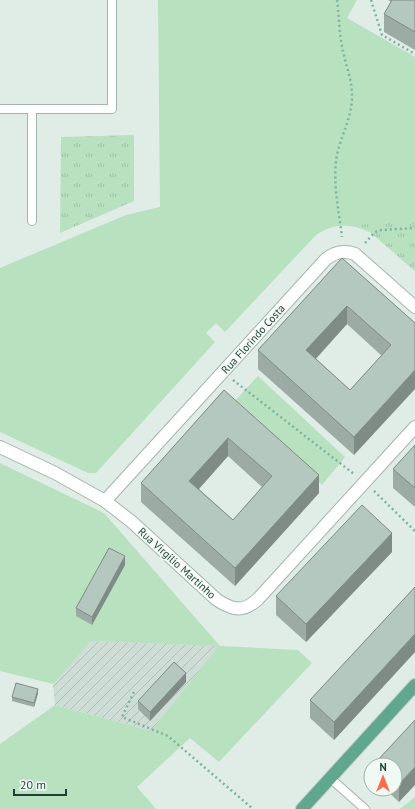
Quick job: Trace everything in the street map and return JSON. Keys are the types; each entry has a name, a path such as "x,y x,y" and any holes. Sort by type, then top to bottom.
{"main road":[{"path":"302,809 415,684"}],"street":[{"path":"350,253 415,307"},
{"name":"Rua Florindo Costa","path":"105,500 326,259 332,254 350,253"},
{"name":"Rua Virgílio Martinho","path":"0,447 105,500 132,522 217,600 230,607 242,609 248,607 258,599 415,427"}],"lane":[{"path":"0,109 112,109 112,0"},
{"path":"32,109 32,221"},
{"path":"330,778 365,809"}],"path":[{"path":"337,0 342,46 351,82 352,99 350,115 341,137 336,157 335,178 350,253 375,232 388,229 415,228"},
{"path":"371,0 382,35 415,54"},
{"path":"223,372 365,482 415,531"},
{"path":"134,692 122,717 168,736 253,809"}],"shaded area":[{"path":"90,641 220,646 151,731 55,705 53,684"}],"green space":[{"path":"158,0 357,0 347,18 415,57 415,271 370,232 363,229 349,226 336,226 316,235 225,332 216,323 206,333 215,342 96,473 88,473 0,432 0,268 126,215 160,207"},
{"path":"134,135 134,201 60,233 61,137"},
{"path":"385,221 415,221 415,271 370,232 355,226"},
{"path":"258,376 345,457 322,485 232,404"},
{"path":"0,463 104,513 220,646 298,650 312,663 219,762 190,738 137,787 156,809 0,809 0,744 55,705 151,731 219,646 91,641 53,684 0,671"},
{"path":"415,797 415,809 400,809"}],"building":[{"path":"392,0 415,0 415,32 384,14"},
{"path":"342,258 415,323 415,370 354,437 258,350","holes":["347,306 391,345 350,390 306,350"]},
{"path":"224,390 319,475 235,568 141,483","holes":["228,438 272,476 233,520 189,481"]},
{"path":"415,445 415,488 393,469"},
{"path":"362,505 392,533 306,624 276,596"},
{"path":"109,548 125,556 92,617 76,608"},
{"path":"415,587 415,634 334,722 310,700"},
{"path":"174,662 186,673 150,712 138,701"},
{"path":"16,683 38,689 34,703 12,697"},
{"path":"415,720 415,767 403,780 403,757 381,757"}]}
